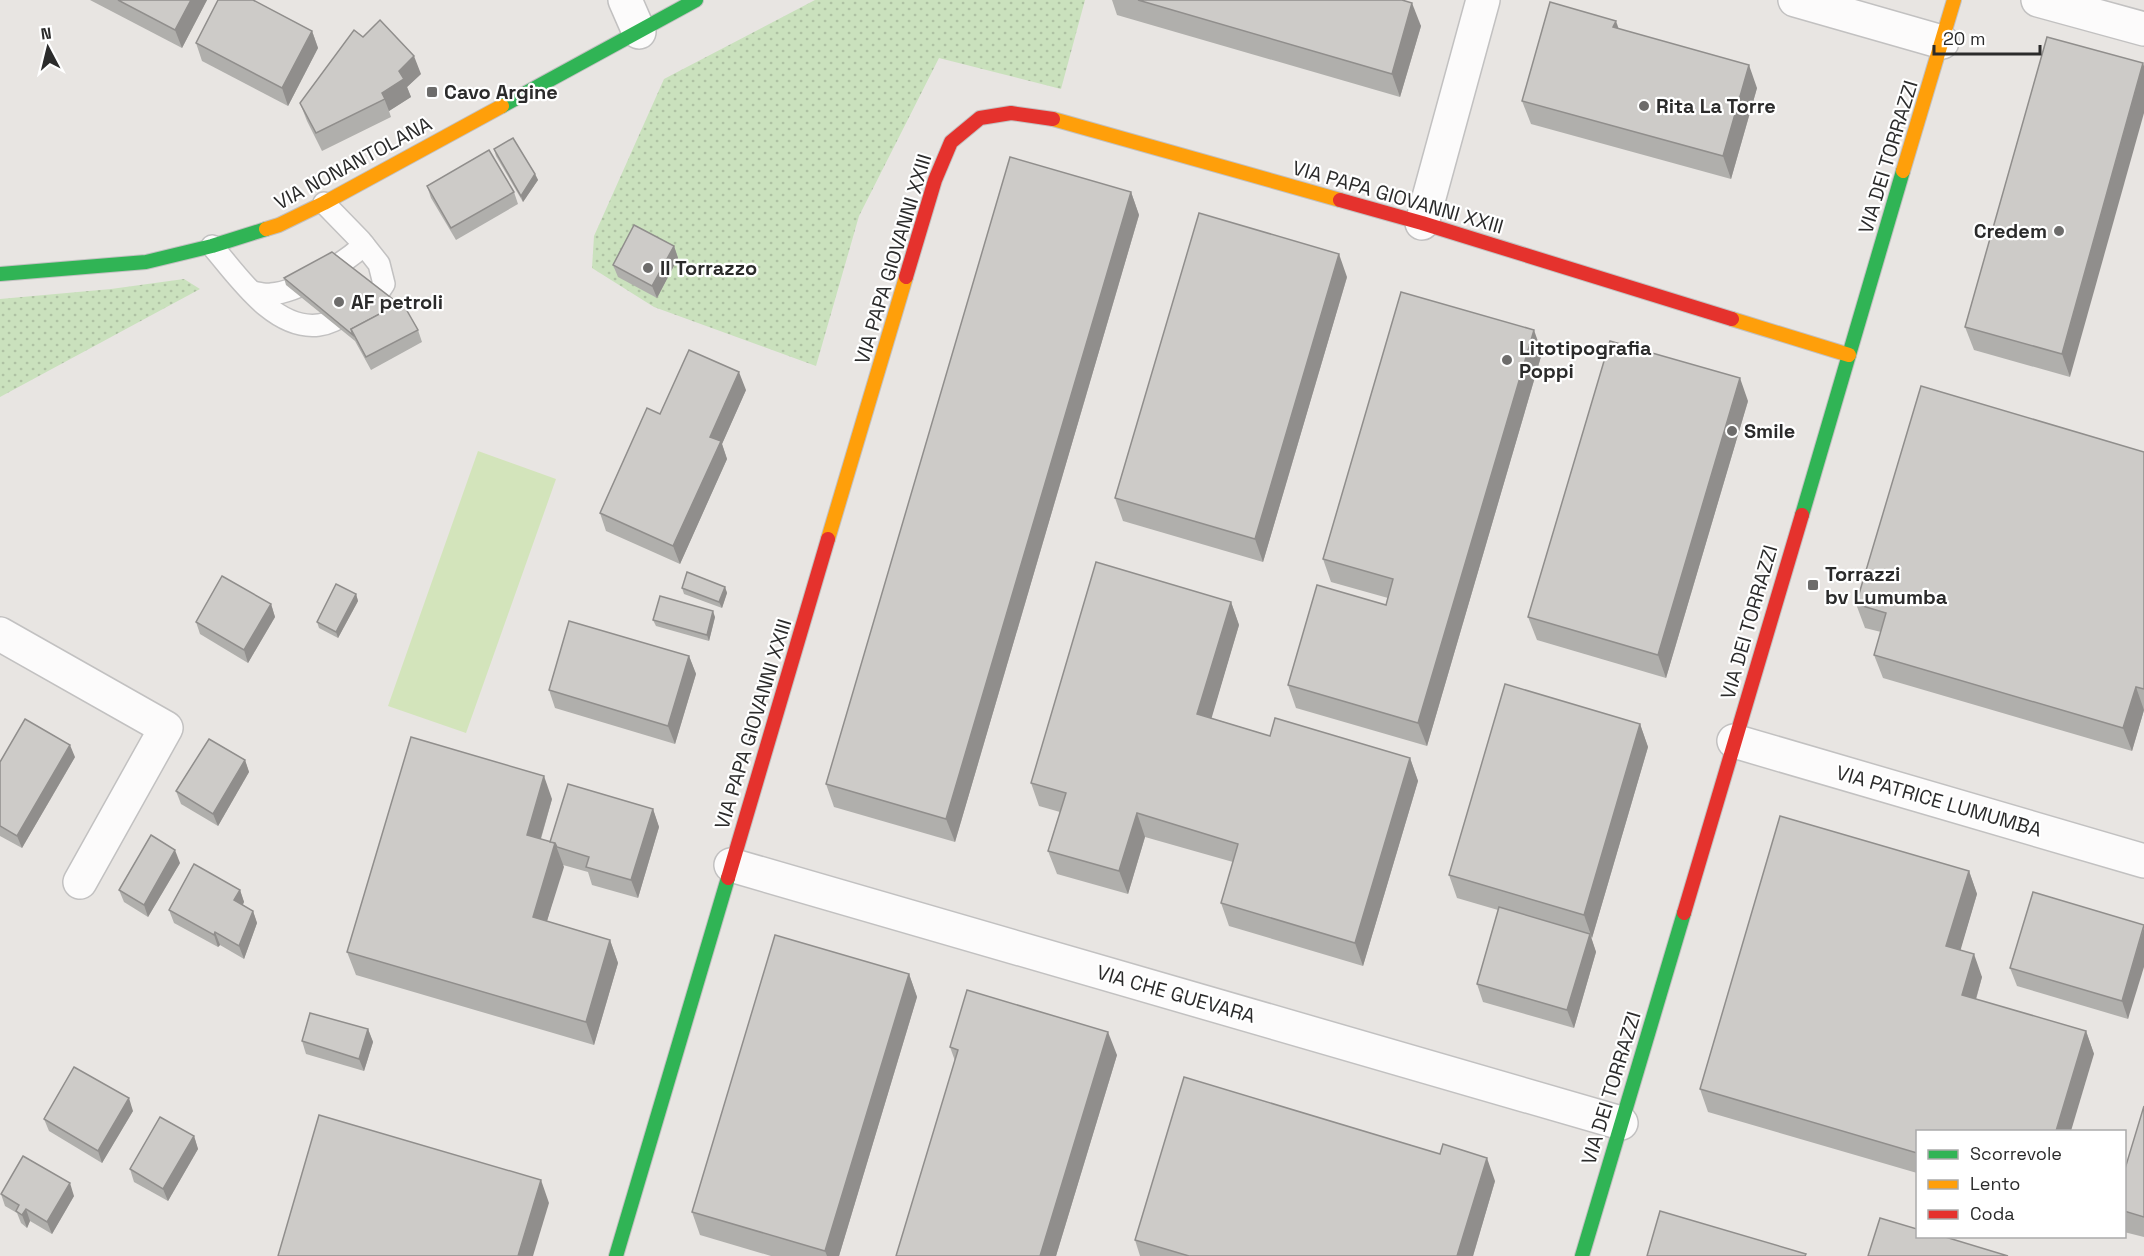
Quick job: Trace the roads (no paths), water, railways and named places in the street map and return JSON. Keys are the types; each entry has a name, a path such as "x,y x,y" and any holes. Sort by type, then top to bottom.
{"street":[{"path":"625,0 639,32"},
{"name":"VIA NONANTOLANA","path":"0,274 146,262 212,246 279,225 324,203 696,0"},
{"path":"1422,223 1483,0"},
{"path":"1795,0 1942,42"},
{"name":"VIA DEI TORRAZZI","path":"1582,1256 1954,0"},
{"path":"2038,0 2144,29"},
{"name":"VIA PAPA GIOVANNI XXIII","path":"616,1256 935,180 951,142 980,118 1011,113 1045,117 1422,223 1849,355"},
{"path":"0,634 166,728 80,882"},
{"name":"VIA PATRICE LUMUMBA","path":"1734,741 2144,861"},
{"name":"VIA CHE GUEVARA","path":"731,865 1621,1123"}],"lane":[{"path":"212,246 252,292 274,313 290,320 318,326 328,323 376,297 384,284 379,264 324,203"},
{"path":"252,292 270,294 292,289 348,260 364,245"}],"place":[{"name":"Cavo Argine","path":"432,92"},
{"name":"Rita La Torre","path":"1644,106"},
{"name":"Credem","path":"2059,231"},
{"name":"Il Torrazzo","path":"648,268"},
{"name":"AF petroli","path":"339,302"},
{"name":"Litotipografia Poppi","path":"1507,360"},
{"name":"Smile","path":"1732,431"},
{"name":"Torrazzi bv Lumumba","path":"1813,585"}]}
